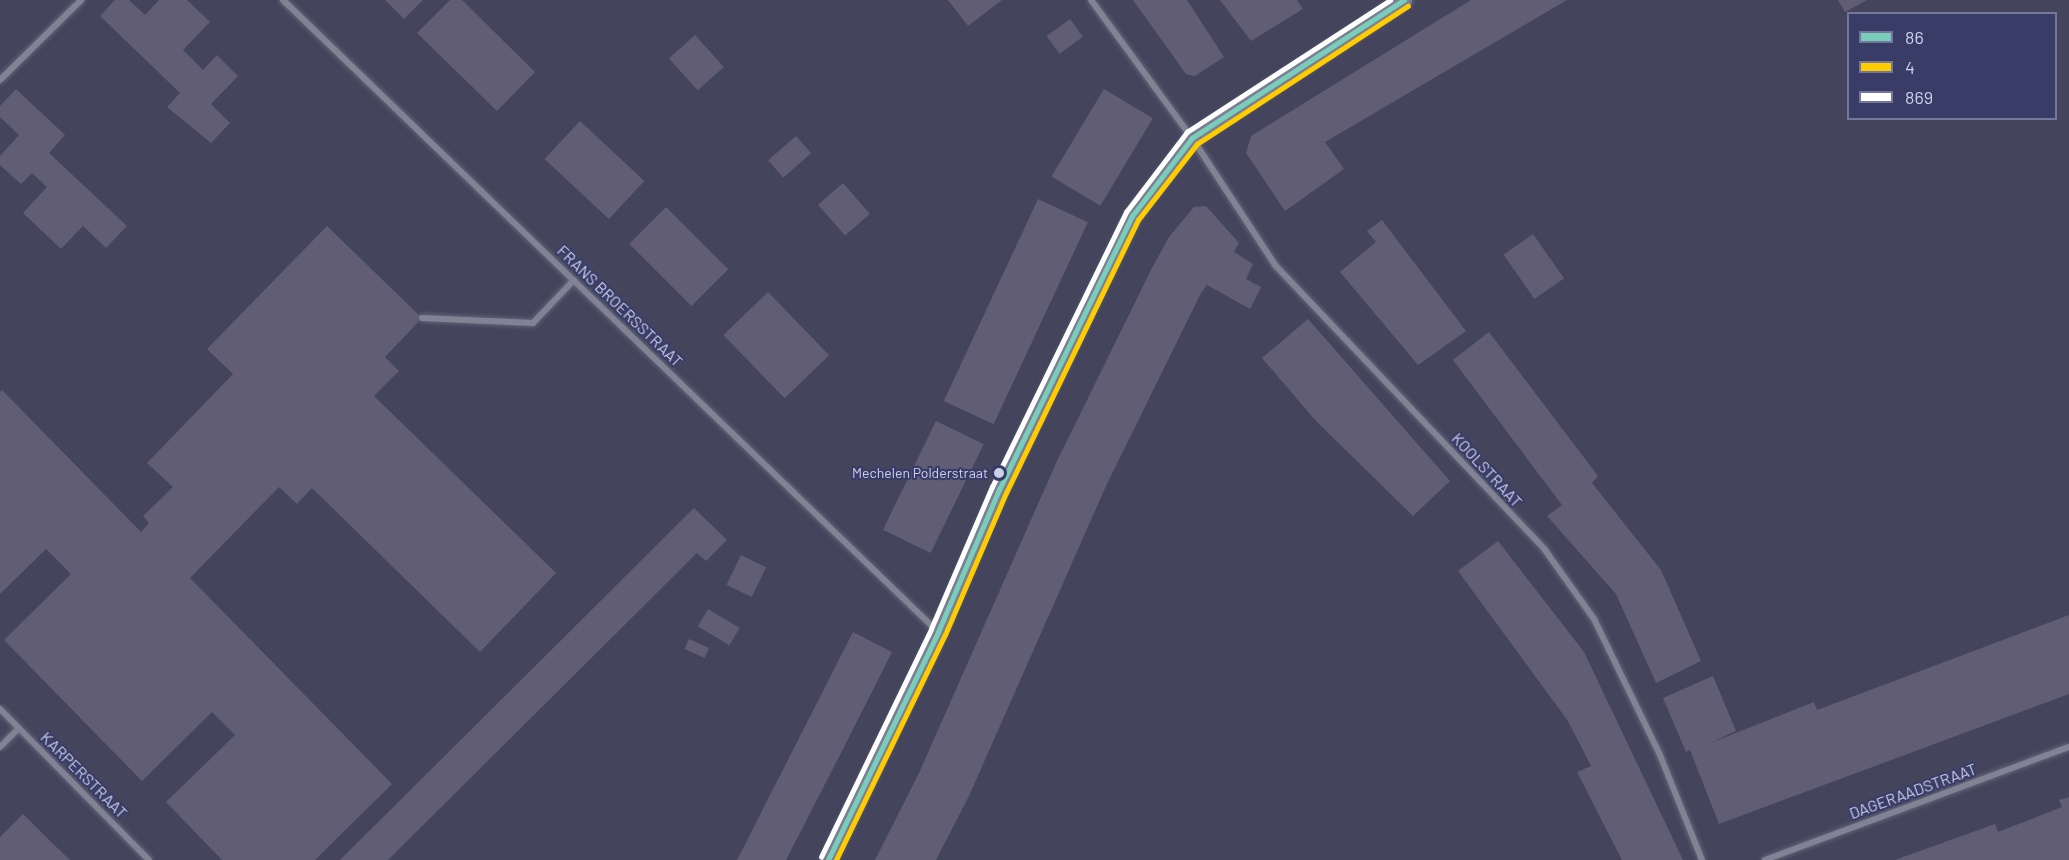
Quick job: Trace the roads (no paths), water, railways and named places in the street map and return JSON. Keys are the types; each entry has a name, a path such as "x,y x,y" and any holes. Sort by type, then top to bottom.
{"main road":[{"path":"828,860 938,632 999,490 1088,302 1132,216 1192,138 1404,0"}],"street":[{"path":"0,80 81,0"},
{"name":"FRANS BROERSSTRAAT","path":"284,0 938,632"},
{"name":"KOOLSTRAAT","path":"1091,0 1192,138 1275,265 1545,550 1594,619 1660,754 1702,860"},
{"path":"422,318 532,323 574,280"},
{"name":"KARPERSTRAAT","path":"0,709 149,860"},
{"path":"0,747 18,729"},
{"name":"DAGERAADSTRAAT","path":"1765,860 2069,747"}],"place":[{"name":"Mechelen Polderstraat","path":"999,473"}]}
